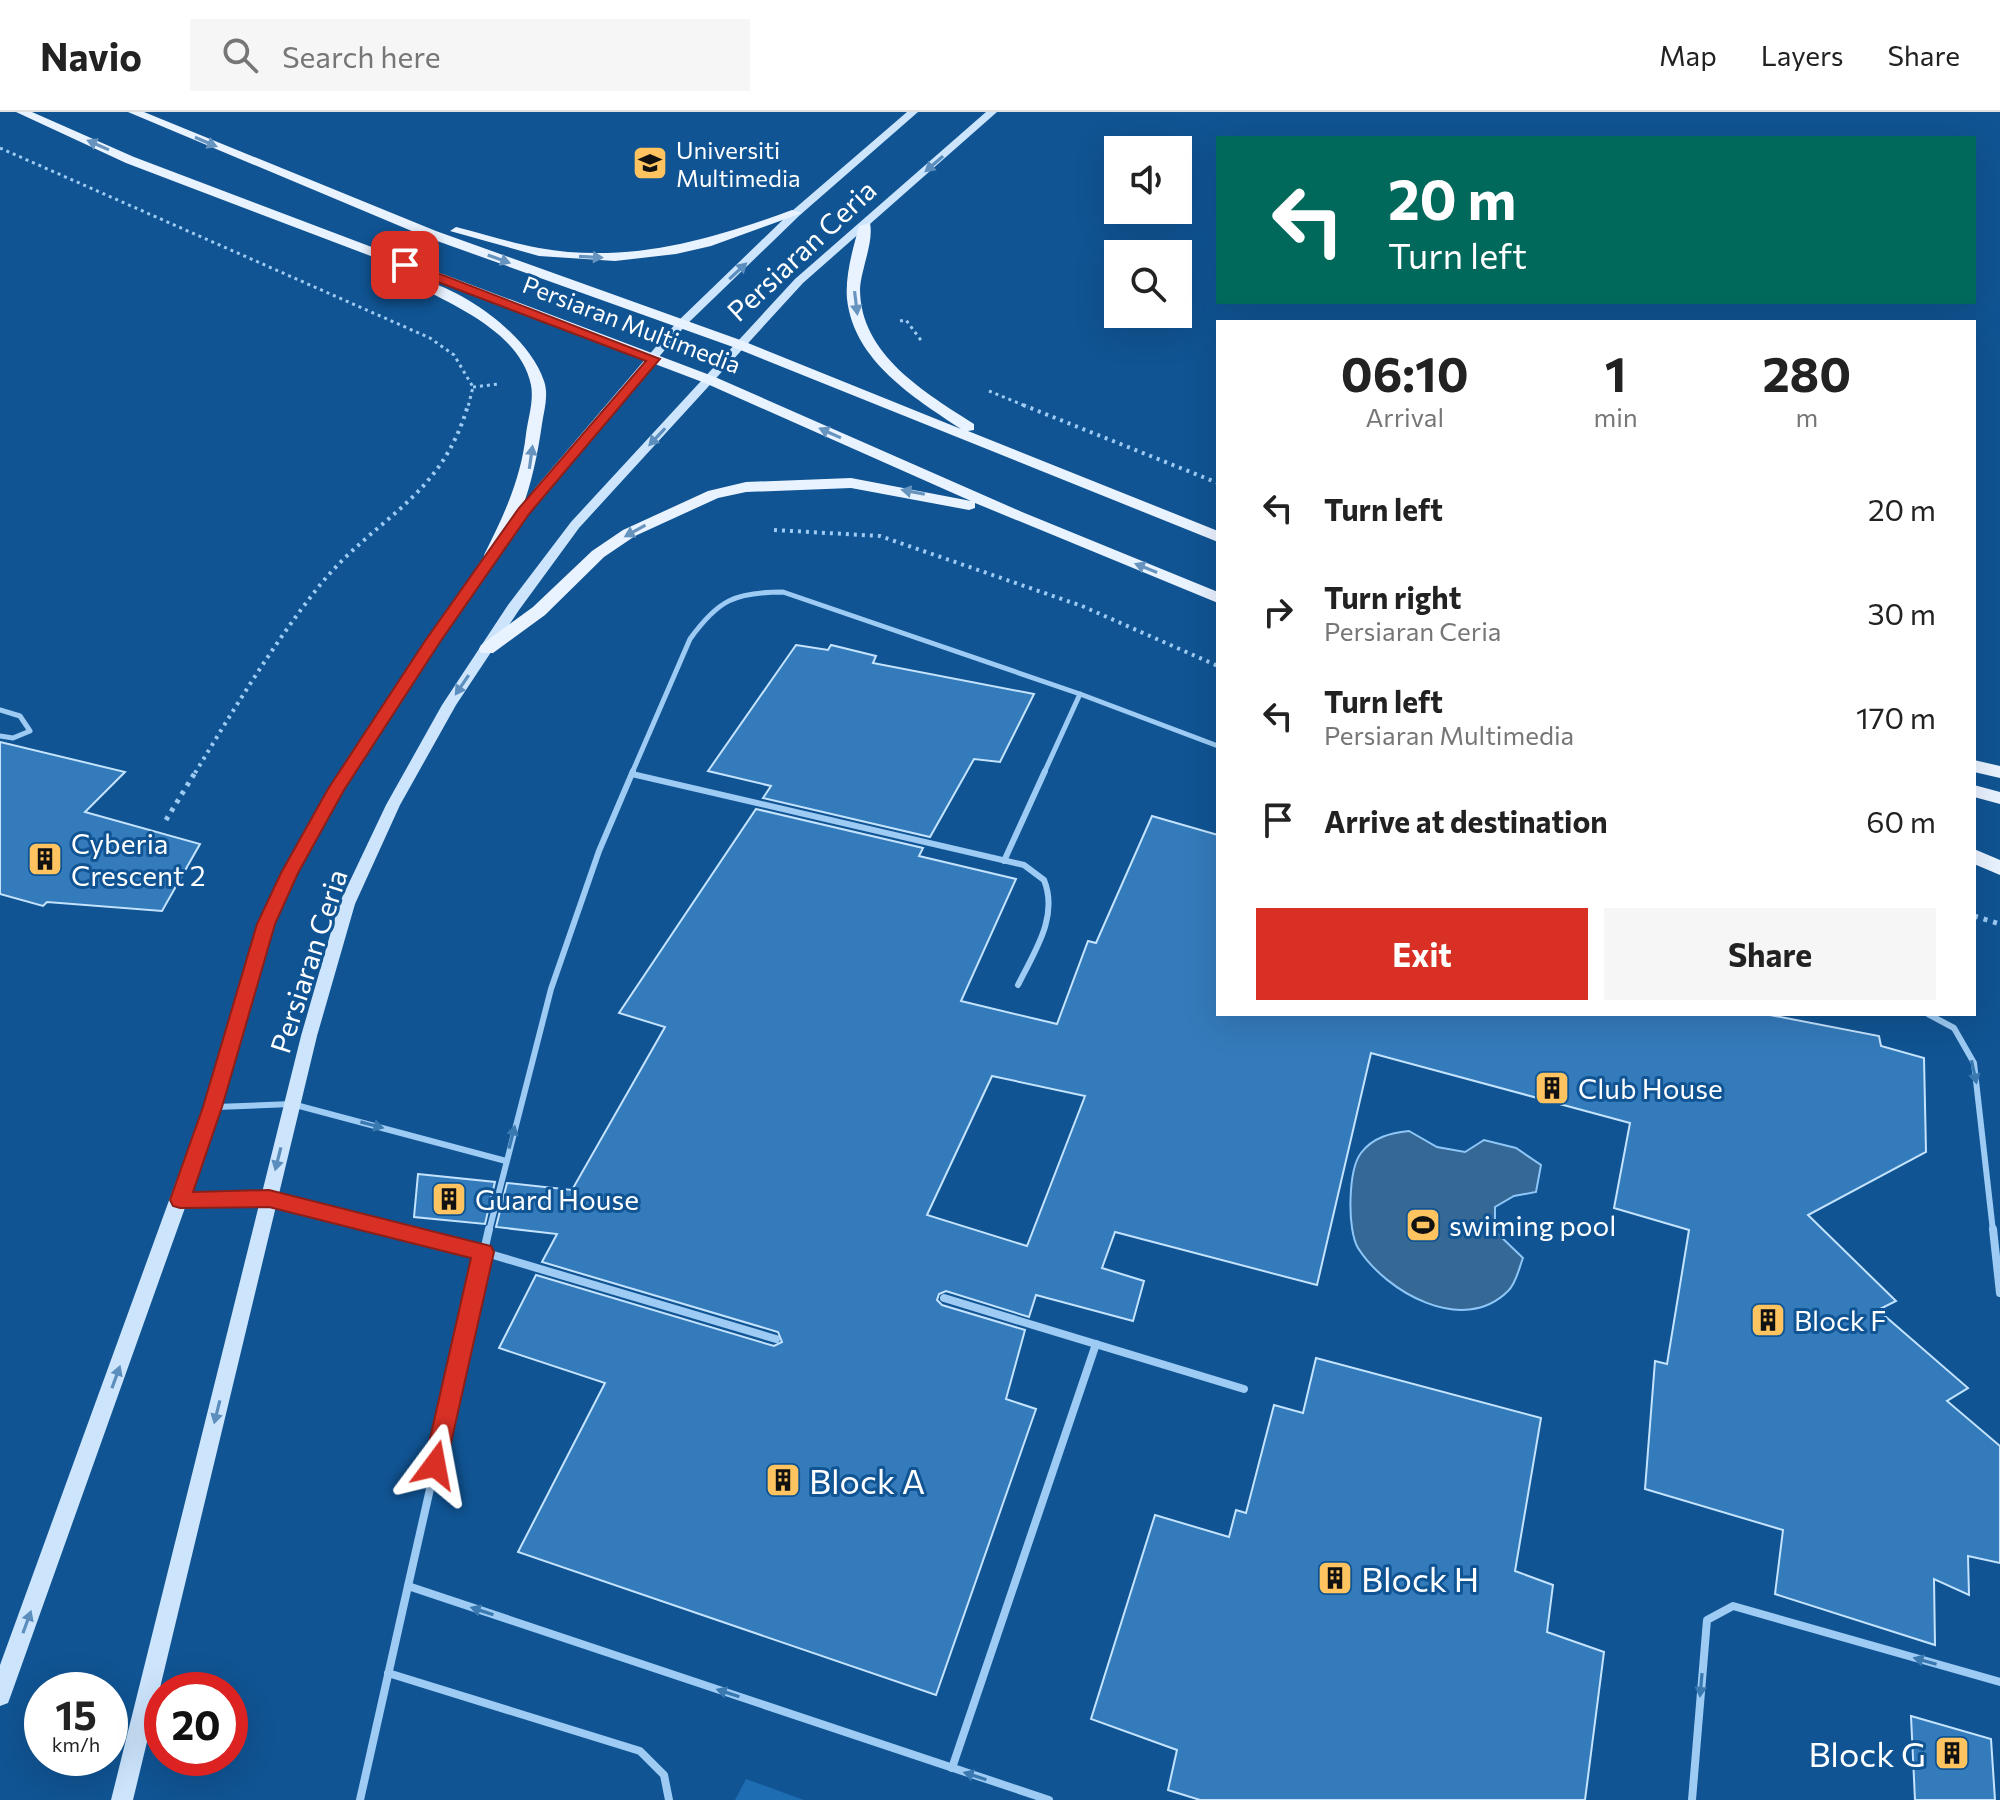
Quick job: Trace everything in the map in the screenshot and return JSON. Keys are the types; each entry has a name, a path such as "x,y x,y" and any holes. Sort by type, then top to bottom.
{"main road":[{"name":"Persiaran Multimedia","path":"22,112 130,160 710,380 1016,515 1216,597"},
{"name":"Persiaran Multimedia","path":"134,112 431,234 738,344 1216,536"},
{"path":"326,192 549,254 590,258 658,255 746,232 796,213"},
{"path":"865,226 853,298 860,326 878,355 903,380 974,430 1017,454 1074,479"},
{"path":"327,235 423,283 485,319 515,345 537,380 539,396 532,463 524,492 492,555"},
{"path":"487,649 539,611 609,547 629,533 713,494 746,487 851,483 911,491 1016,515"},
{"path":"1976,766 2000,772"},
{"path":"1976,792 2000,798"},
{"path":"1976,856 2000,862"},
{"path":"1976,857 2000,868"}],"street":[{"name":"Persiaran Ceria","path":"0,1695 180,1200 212,1107 266,924 289,873 352,762 492,555 540,490 681,324 796,213 913,112"},
{"name":"Persiaran Ceria","path":"122,1800 292,1104 347,904 393,805 449,705 513,608 575,525 799,281 992,112"}],"lane":[{"path":"360,1800 483,1252 551,989 599,851 690,639 706,616 731,596 783,592 1080,694 1216,745"},
{"path":"1004,861 1080,694"},
{"path":"0,710 20,716 30,731 13,738 0,736"},
{"path":"632,774 1024,865 1043,877 1051,896 1049,914 1018,985"},
{"path":"1932,1016 1954,1028 1974,1063 2000,1293"},
{"path":"212,1107 292,1104 506,1161"},
{"path":"180,1200 269,1198 483,1252 776,1339"},
{"path":"944,1298 1244,1389"},
{"path":"952,1768 1096,1344"},
{"path":"408,1586 1049,1800"},
{"path":"1692,1800 1707,1620 1733,1606 2000,1682"},
{"path":"388,1673 640,1751 664,1775 669,1800"}],"path":[{"path":"0,148 430,338 454,355 473,387 467,414 455,443 435,476 411,501 343,558 318,587 238,705 166,820"},
{"path":"906,320 929,351"},
{"path":"984,390 1216,482"},
{"path":"774,530 880,536 1082,606 1216,665"},
{"path":"1976,917 2000,924"}],"shaded area":[{"name":"swiming pool","path":"1409,1131 1437,1147 1465,1152 1484,1140 1516,1148 1541,1165 1536,1192 1514,1196 1495,1207 1495,1231 1523,1258 1511,1288 1490,1304 1470,1309 1448,1309 1427,1303 1387,1280 1358,1248 1351,1215 1351,1186 1357,1161 1361,1153 1377,1140"},
{"path":"746,1779 804,1800 735,1800"}],"building":[{"path":"796,645 828,650 831,645 876,656 873,663 1034,694 1000,762 974,759 930,837 763,798 771,786 708,771"},
{"name":"Cyberia Crescent 2","path":"0,742 125,772 85,812 200,844 162,911 47,902 43,906 0,894"},
{"path":"756,809 923,848 919,856 1016,879 961,1001 1057,1024 1088,941 1096,943 1152,816 1216,834 1216,1016 1775,1016 1879,1036 1881,1046 1924,1058 1926,1152 1808,1215 1896,1301 1878,1310 1968,1388 1947,1401 2000,1446 2000,1563 1968,1556 1969,1595 1934,1579 1935,1645 1775,1594 1783,1530 1645,1489 1655,1361 1667,1364 1689,1230 1614,1208 1630,1123 1371,1053 1317,1285 1115,1232 1102,1268 1144,1281 1133,1321 1036,1295 1029,1317 946,1291 939,1294 937,1300 942,1305 1025,1330 1006,1399 1036,1409 936,1695 518,1552 605,1383 499,1348 536,1275 774,1346 782,1342 778,1332 542,1262 557,1234 496,1227 507,1183 572,1190 665,1027 619,1013","holes":["992,1076 1085,1096 1027,1246 927,1215"]},
{"name":"Guard House","path":"418,1174 495,1182 485,1224 414,1217"},
{"name":"Block H","path":"1316,1358 1541,1418 1515,1571 1553,1585 1547,1632 1604,1652 1585,1800 1200,1800 1168,1790 1177,1750 1091,1719 1155,1515 1229,1537 1236,1510 1246,1513 1274,1405 1303,1413"},
{"name":"Block G","path":"1911,1716 1991,1739 1995,1800 1915,1800"}],"place":[{"name":"Universiti Multimedia","path":"650,163"},
{"name":"Cyberia Crescent 2","path":"45,859"},
{"name":"Club House","path":"1552,1088"},
{"name":"Guard House","path":"449,1199"},
{"name":"swiming pool","path":"1423,1225"},
{"name":"Block F","path":"1768,1320"},
{"name":"Block A","path":"783,1480"},
{"name":"Block H","path":"1335,1578"},
{"name":"Block G","path":"1952,1753"}],"route":[{"path":"405,265 654,359 524,511 433,641 336,789 289,873 266,924 212,1107 180,1200 269,1198 483,1252 435,1465"}]}
